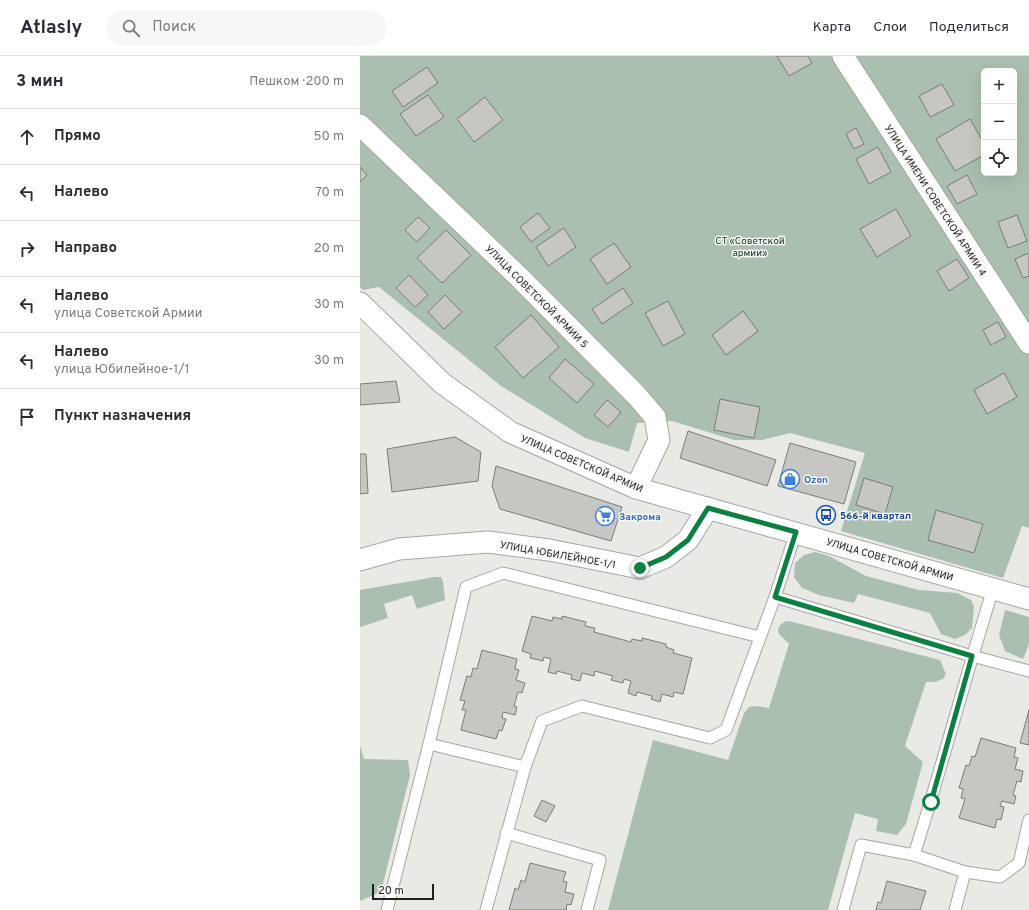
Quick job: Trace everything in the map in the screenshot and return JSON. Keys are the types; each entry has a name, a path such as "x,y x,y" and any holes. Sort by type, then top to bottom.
{"street":[{"name":"УЛИЦА ИМЕНИ СОВЕТСКОЙ АРМИИ 4","path":"843,56 1029,343"},
{"name":"УЛИЦА СОВЕТСКОЙ АРМИИ 5","path":"360,125 519,276 655,417 659,440 636,488"},
{"name":"УЛИЦА СОВЕТСКОЙ АРМИИ","path":"360,303 442,383 510,432 636,488 1029,599"},
{"name":"УЛИЦА ЮБИЛЕЙНОЕ-1/1","path":"360,560 399,550 488,542 549,550 640,568 666,557 688,540 708,508"}],"lane":[{"path":"486,910 525,767 542,721 582,706 710,738 726,730 775,597 796,532"},
{"path":"387,910 429,744 466,587 503,573 760,637"},
{"path":"914,855 931,802 972,656 993,589"},
{"path":"775,597 972,656 1029,671"},
{"path":"429,744 525,767"},
{"path":"843,910 861,846 914,855 965,872 1000,877 1019,863 1029,820"},
{"path":"506,833 600,860 587,910"},
{"path":"955,910 965,872"}],"green space":[{"name":"СТ «Советской армии»","path":"360,56 1029,56 1029,528 1022,526 1003,578 841,531 865,453 790,433 762,440 734,440 672,421 637,423 629,452 585,438 501,386 379,287 363,290 360,287"},
{"path":"815,552 829,556 866,576 919,590 957,593 971,600 974,607 972,628 965,635 955,639 941,634 930,613 858,594 854,603 819,595 802,588 794,577 795,563 804,555"},
{"path":"441,577 445,600 417,609 412,595 384,604 388,618 360,627 360,590"},
{"path":"1005,610 1029,617 1029,644 1023,659 1005,651 999,635"},
{"path":"786,621 940,660 946,674 943,679 934,682 926,682 905,746 923,762 906,824 897,835 876,831 878,819 855,813 828,910 608,910 653,740 728,760 744,713 749,707 756,706 769,708 789,644 779,634 778,630 780,625"},
{"path":"360,746 364,759 408,760 410,775 381,892 360,901"}],"building":[{"path":"777,56 808,56 812,63 789,76"},
{"path":"427,67 438,83 403,107 392,91"},
{"path":"942,84 954,105 930,117 919,96"},
{"path":"428,95 444,117 416,136 400,114"},
{"path":"485,97 503,120 474,142 457,119"},
{"path":"970,119 981,138 981,157 955,171 936,139"},
{"path":"856,128 864,144 854,149 846,134"},
{"path":"878,147 891,172 869,184 856,159"},
{"path":"360,167 367,175 360,182"},
{"path":"967,175 977,194 957,204 947,186"},
{"path":"896,209 911,236 877,257 860,229"},
{"path":"538,213 550,228 531,242 520,227"},
{"path":"1017,215 1027,241 1008,248 998,222"},
{"path":"418,217 430,228 417,242 405,230"},
{"path":"564,228 576,247 548,266 536,247"},
{"path":"446,230 471,255 442,283 417,258"},
{"path":"614,243 631,267 607,284 590,259"},
{"path":"1029,253 1029,276 1023,278 1015,259"},
{"path":"957,259 969,278 949,291 937,271"},
{"path":"409,275 428,295 415,307 396,288"},
{"path":"623,288 633,303 602,324 592,309"},
{"path":"445,295 462,312 444,329 428,312"},
{"path":"668,301 685,334 663,346 645,313"},
{"path":"743,311 758,331 726,355 712,335"},
{"path":"531,315 559,347 523,378 495,347"},
{"path":"998,322 1006,337 991,345 983,330"},
{"path":"565,359 594,384 577,403 549,378"},
{"path":"1004,373 1017,397 987,414 974,390"},
{"path":"396,381 400,402 360,405 360,384"},
{"path":"720,399 760,407 754,438 714,430"},
{"path":"607,400 621,412 608,427 594,415"},
{"path":"688,431 776,460 767,486 680,458"},
{"path":"455,437 481,452 478,481 392,492 387,449"},
{"path":"790,443 856,462 844,504 778,486"},
{"path":"360,454 366,454 368,493 360,494"},
{"path":"496,466 622,507 611,541 500,509 492,486"},
{"path":"864,478 893,487 885,514 856,505"},
{"path":"936,510 983,524 974,553 928,540"},
{"path":"532,616 552,621 553,617 562,619 562,616 586,622 585,626 595,628 594,632 631,642 632,639 642,641 642,638 666,644 666,647 674,650 673,653 692,658 683,694 674,692 673,697 662,694 660,702 651,699 652,696 637,692 636,696 628,693 631,681 624,679 623,683 611,680 613,676 595,671 594,676 582,673 580,681 571,679 572,675 557,671 556,674 548,672 551,659 544,657 543,661 530,658 531,654 522,651"},
{"path":"482,650 517,659 515,669 519,670 516,680 525,683 522,693 518,692 514,706 517,707 515,715 503,712 502,718 506,719 502,731 499,730 496,739 461,730 466,710 462,710 465,701 460,700 467,676 471,677 473,668 477,669"},
{"path":"1029,710 1029,745 1020,743"},
{"path":"981,738 1016,748 1014,757 1018,758 1015,769 1023,771 1021,782 1017,781 1013,795 1016,796 1014,804 1002,801 1000,806 1004,807 1001,820 997,819 995,828 959,818 965,799 961,798 963,789 959,788 966,765 969,766 972,756 975,757"},
{"path":"542,800 555,806 546,822 534,816"},
{"path":"530,863 566,872 563,881 567,882 565,892 574,894 571,905 567,904 566,910 509,910 515,888 518,890 521,880 525,882"},
{"path":"887,881 926,891 920,910 876,910 878,902 881,903"}],"place":[{"name":"Ozon","path":"790,479"},
{"name":"566-й квартал","path":"826,515"},
{"name":"Закрома","path":"605,516"}],"route":[{"path":"640,568 666,557 688,540 708,508 796,532 775,597 972,656 931,802"}]}
